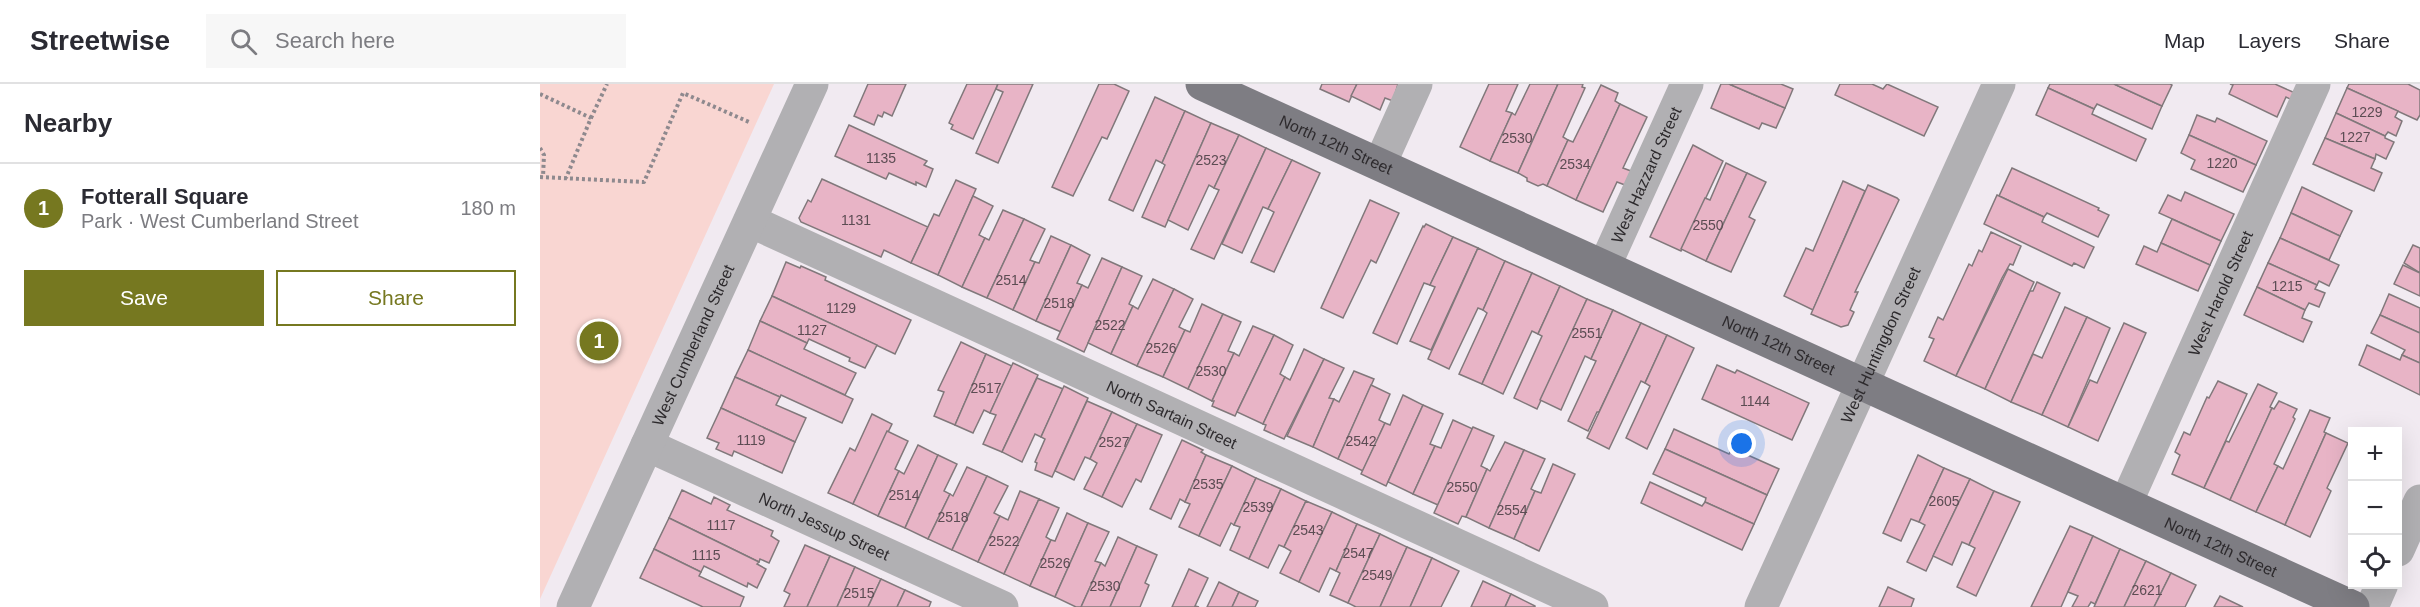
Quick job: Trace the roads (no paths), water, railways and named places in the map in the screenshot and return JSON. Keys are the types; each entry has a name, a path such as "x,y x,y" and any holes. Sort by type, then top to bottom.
{"main road":[{"name":"North 12th Street","path":"1202,84 1605,265 1863,385 2353,607"}],"street":[{"name":"West Cumberland Street","path":"573,607 812,84"},
{"path":"1380,164 1416,84"},
{"name":"West Hazzard Street","path":"1605,265 1688,84"},
{"name":"West Huntingdon Street","path":"1761,607 1999,84"},
{"name":"West Harold Street","path":"2126,503 2314,84"},
{"name":"North Sartain Street","path":"750,221 1592,607"},
{"name":"North Jessup Street","path":"647,445 1002,607"},
{"path":"2402,539 2420,501"},
{"path":"2372,607 2380,589"}],"place":[{"name":"Fotterall Square","path":"599,341"}]}
